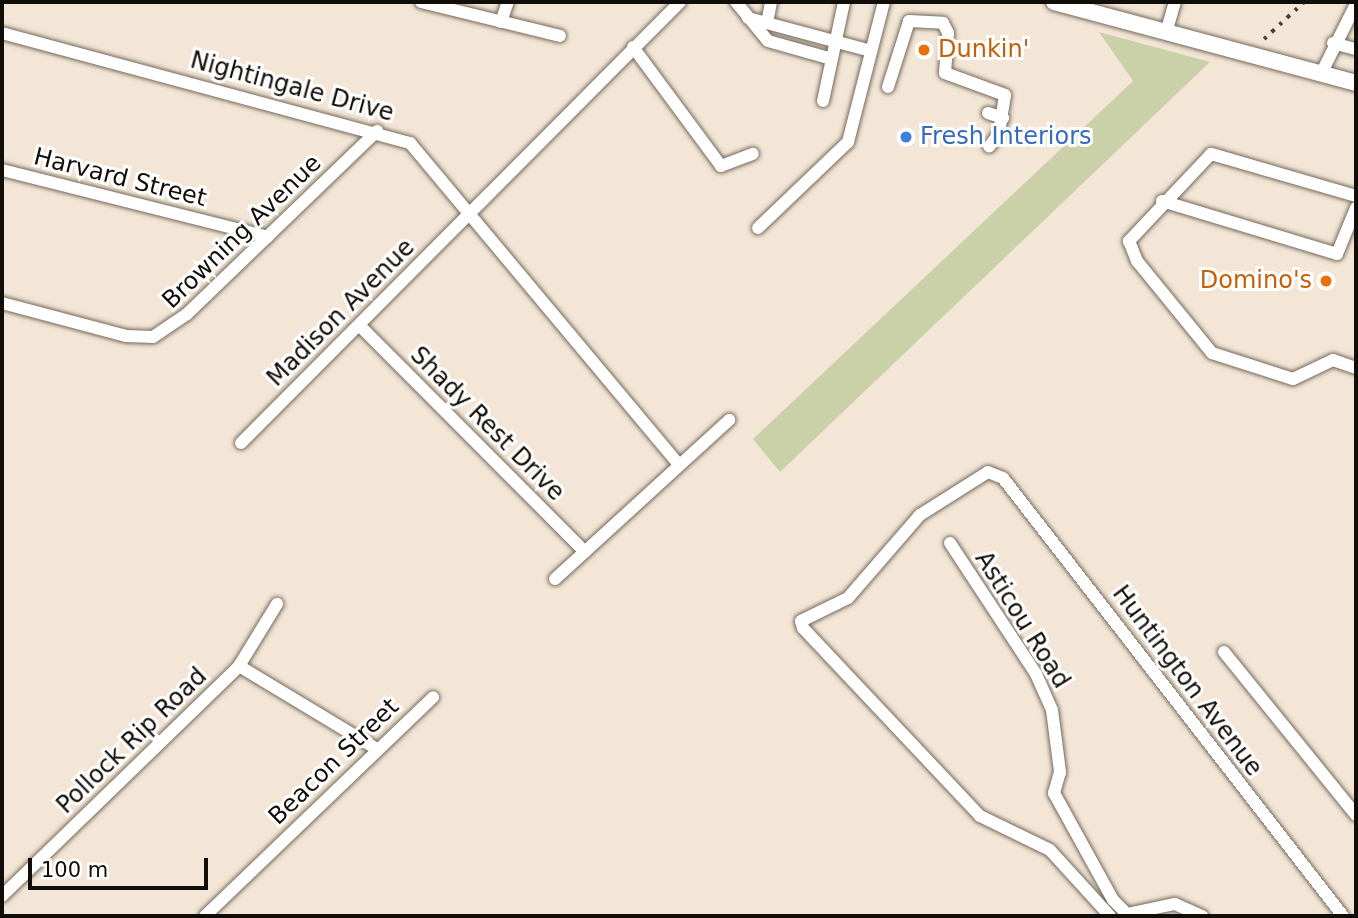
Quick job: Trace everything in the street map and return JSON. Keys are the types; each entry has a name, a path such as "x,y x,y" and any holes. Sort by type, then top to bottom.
{"main road":[{"path":"1054,2 1356,83"}],"street":[{"path":"421,2 560,36"},
{"path":"501,22 508,2"},
{"name":"Madison Avenue","path":"241,443 680,2"},
{"path":"767,23 771,2"},
{"path":"823,101 844,2"},
{"path":"758,228 848,142 884,2"},
{"path":"1166,33 1175,2"},
{"path":"1321,74 1333,43 1354,21 1356,4"},
{"path":"743,7 767,23 872,51"},
{"path":"743,7 778,47 832,59"},
{"path":"888,87 906,24 919,17 947,30 942,66 947,74 1003,91 1003,118 989,147"},
{"name":"Nightingale Drive","path":"2,33 377,131 410,143 471,212 678,463"},
{"path":"1333,43 1356,49"},
{"path":"633,47 721,166 753,154"},
{"path":"988,113 1003,118"},
{"name":"Browning Avenue","path":"2,303 126,336 153,337 187,314 377,131"},
{"path":"1356,195 1211,154 1133,230 1129,246 1212,353 1293,379 1333,360 1356,368"},
{"name":"Harvard Street","path":"2,170 268,237"},
{"path":"1162,201 1337,254 1352,239 1356,208"},
{"name":"Shady Rest Drive","path":"359,325 585,552"},
{"path":"555,579 678,463 729,420"},
{"name":"Huntington Avenue","path":"1110,916 1049,850 980,816 802,626 848,598 920,515 968,482 996,472 1343,916"},
{"name":"Asticou Road","path":"950,543 1052,709 1060,772 1054,793 1113,900 1127,915 1175,904 1202,916"},
{"name":"Pollock Rip Road","path":"2,895 239,666 277,604"},
{"path":"1224,652 1356,815"},
{"path":"239,666 375,748"},
{"name":"Beacon Street","path":"205,916 375,748 433,697"}],"green space":[{"path":"1099,32 1210,62 780,472 753,439 1133,81"}],"railway":[{"path":"1264,39 1304,2"}],"place":[{"name":"Dunkin'","path":"924,50"},
{"name":"Fresh Interiors","path":"906,137"},
{"name":"Domino's","path":"1326,281"}]}
